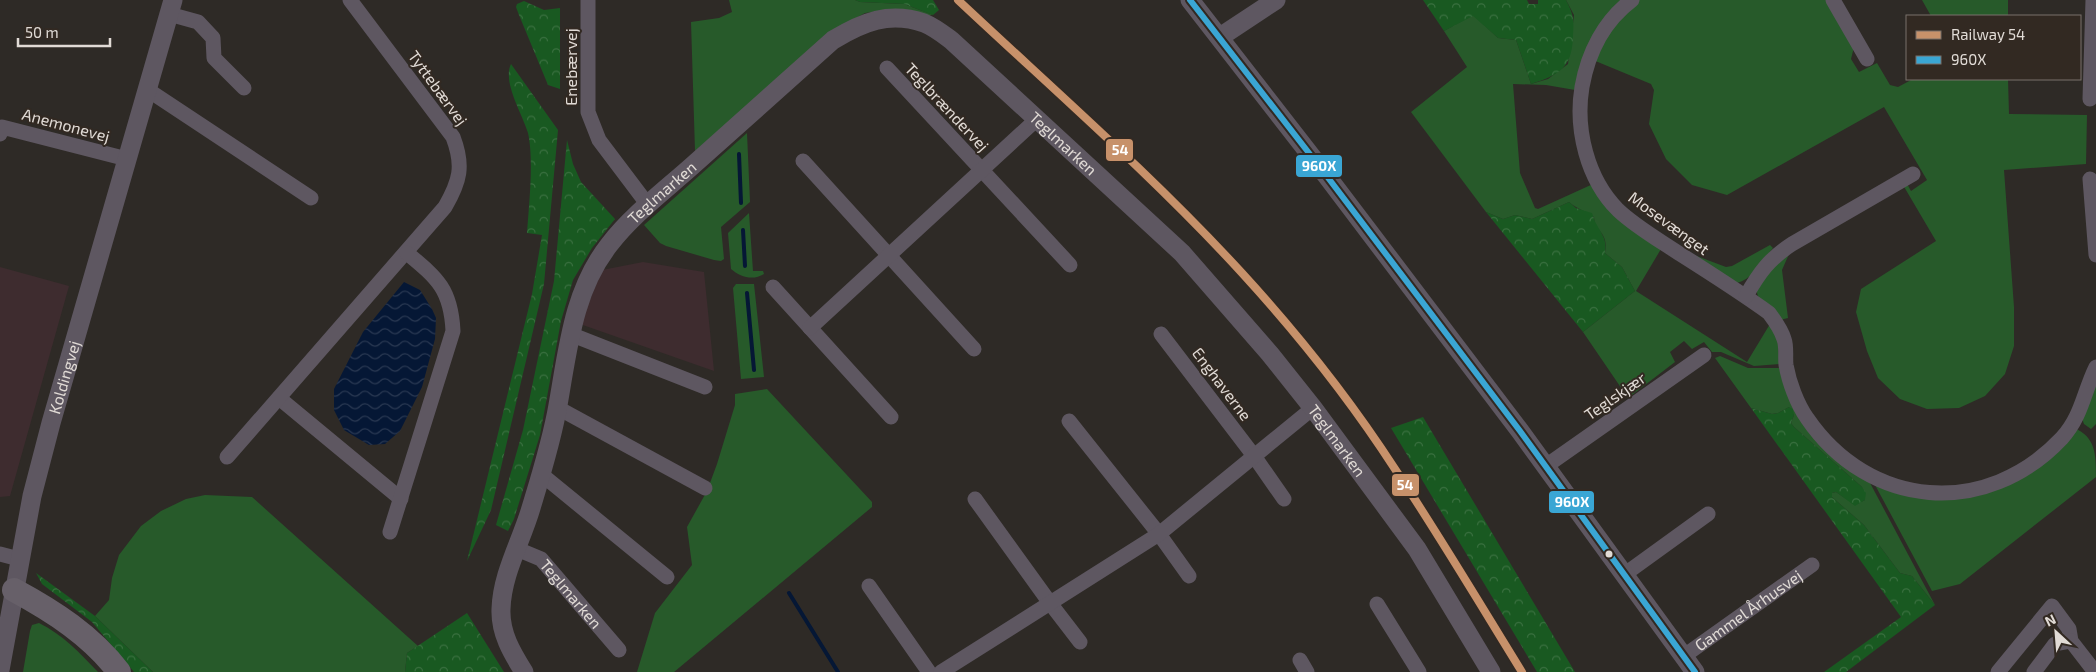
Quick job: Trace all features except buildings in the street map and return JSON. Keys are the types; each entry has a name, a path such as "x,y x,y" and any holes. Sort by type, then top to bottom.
{"main road":[{"path":"14,590 63,619 82,634 119,672"}],"street":[{"name":"Tyttebærvej","path":"227,457 406,253 445,206 455,190 459,174 458,151 453,137 350,0"},
{"name":"Enebærvej","path":"588,0 588,112 599,140 648,205"},
{"name":"Gammel Århusvej","path":"1190,0 1220,36 1546,466 1695,672"},
{"path":"1220,36 1276,0"},
{"name":"Mosevænget","path":"1632,0 1617,11 1597,40 1585,71 1579,105 1582,140 1589,164 1600,188 1623,214 1640,227 1769,313 1778,324 1784,339 1786,366 1805,416 1819,435 1844,460 1869,476 1898,488 1928,493 1957,493 1989,485 2017,473 2039,458 2063,437 2082,407 2096,367"},
{"path":"1833,0 1867,59"},
{"path":"2090,99 2093,0"},
{"name":"Koldingvej","path":"0,670 32,496 51,423 171,7 198,22 212,38 214,58 244,88"},
{"name":"Teglmarken","path":"524,672 512,653 503,631 501,611 503,587 541,474 558,408 570,334 582,294 593,268 610,243 648,205 833,40 858,25 881,19 903,18 926,24 951,40 1182,253 1270,354 1313,408 1417,549 1491,672"},
{"name":"Teglbrændervej","path":"887,68 1070,265"},
{"path":"148,90 311,198"},
{"name":"Teglbrændervej","path":"810,328 1037,120"},
{"name":"Anemonevej","path":"0,134 2,127 127,160"},
{"path":"803,161 974,349"},
{"path":"1746,296 1761,270 1776,255 1912,174"},
{"path":"2090,179 2096,255"},
{"path":"390,532 453,331 452,312 448,297 432,275 406,253"},
{"path":"773,287 891,417"},
{"path":"570,334 705,387"},
{"name":"Enghaverne","path":"1162,334 1284,499"},
{"name":"Teglskjær","path":"1546,466 1704,355"},
{"path":"279,398 401,499"},
{"path":"558,408 705,488"},
{"path":"941,672 1159,534 1313,408"},
{"path":"1070,421 1159,534 1189,576"},
{"path":"541,474 666,577"},
{"path":"975,498 1080,642"},
{"path":"1625,574 1708,514"},
{"name":"Teglmarken","path":"517,549 541,560 619,650"},
{"path":"0,554 19,559"},
{"name":"Gammel Århusvej","path":"1684,656 1812,565"},
{"path":"869,586 929,672"},
{"path":"1377,604 1419,672"},
{"path":"1998,672 2052,606 2070,629 2071,641 2095,672"},
{"path":"2034,672 2056,644 2071,641"}],"shaded area":[{"path":"643,262 704,272 714,371 580,324 602,270"},
{"path":"0,267 69,286 10,496 0,497"}],"green space":[{"path":"729,0 855,0 860,2 904,4 933,15 918,17 894,9 865,13 836,29 695,151 691,22 719,18 732,12"},
{"path":"855,0 933,0 939,10 933,15 904,4 860,2"},
{"path":"1423,0 1527,0 1529,4 1538,4 1538,0 1566,0 1573,22 1570,56 1562,69 1549,77 1531,84 1516,40 1498,38 1473,16 1444,31"},
{"path":"1566,0 1621,0 1575,90 1546,85 1513,84 1520,173 1535,208 1538,209 1593,184 1661,249 1636,291 1747,362 1770,324 1777,335 1780,364 1754,366 1721,352 1712,352 1704,342 1692,349 1684,341 1670,352 1675,362 1628,398 1583,332 1635,291 1622,267 1605,253 1604,236 1597,226 1594,217 1569,202 1532,219 1515,215 1503,219 1486,212 1411,112 1467,67 1444,31 1473,15 1498,38 1516,40 1531,84 1548,79 1568,64 1574,15"},
{"path":"1636,0 1828,0 1854,47 1851,59 1859,72 1877,63 1890,85 1898,87 1911,80 2008,80 2009,114 2087,115 2086,164 2004,170 2014,307 2014,346 2005,374 1985,396 1959,408 1927,409 1900,399 1878,378 1867,351 1856,312 1861,289 1936,241 1903,185 1906,182 1911,191 1927,180 1884,107 1727,195 1692,185 1666,159 1649,124 1654,90 1651,84 1593,60 1599,45"},
{"path":"1922,0 2008,0 2008,15 1930,15"},
{"path":"524,1 544,10 560,8 560,89 548,85 519,15 516,7 517,4"},
{"path":"511,64 558,130 544,284 491,510 467,561 532,294 542,235 527,233 530,144 528,133 511,89 509,71"},
{"path":"747,133 750,202 721,227 724,259 721,261 714,260 660,243 644,225"},
{"path":"567,140 573,164 581,182 615,219 592,248 573,280 561,321 540,435 514,519 508,531 496,525 523,430 554,281"},
{"path":"1569,202 1576,208 1592,213 1604,238 1605,253 1622,267 1635,291 1583,332 1486,212 1503,219 1515,215 1532,219"},
{"path":"749,213 753,271 763,271 764,274 751,278 742,276 731,269 728,233"},
{"path":"1770,245 1773,248 1757,268 1748,278 1737,283 1686,252 1726,267 1732,266"},
{"path":"1789,254 1782,270 1788,318 1780,320 1763,303 1758,296 1757,290 1762,278"},
{"path":"736,284 754,284 764,377 741,379 733,288"},
{"path":"1720,356 1748,368 1779,368 1789,393 1869,481 1935,605 1912,576 1900,573 1864,525 1832,497 1832,493 1836,492 1855,505 1865,500 1862,487 1794,427 1791,423 1794,415 1789,407 1772,414 1751,408 1715,358"},
{"path":"2096,379 2096,424 2091,429 2084,424 2081,416"},
{"path":"767,389 872,502 872,507 674,672 637,672 655,613 692,565 687,527 707,491 717,464 735,405 735,394"},
{"path":"1789,407 1793,409 1794,415 1791,423 1794,427 1862,487 1866,493 1865,500 1855,506 1836,492 1832,493 1832,497 1864,525 1900,573 1912,576 1935,605 1846,672 1824,672 1901,617 1751,408 1772,414"},
{"path":"1423,417 1575,672 1537,672 1391,428"},
{"path":"2074,428 2087,436 2091,442 2096,461 2096,477 1960,584 1932,591 1874,483 1976,494"},
{"path":"205,495 252,497 418,646 407,653 405,672 153,672 95,616 109,600 112,578 119,555 141,526 161,511 186,499"},
{"path":"36,573 95,616 153,672 134,672 92,622 42,584"},
{"path":"467,613 504,672 405,672 407,653"},
{"path":"39,623 63,638 98,672 23,672 30,631 32,625"}],"water":[{"path":"404,282 420,290 432,309 436,318 435,339 422,387 400,431 385,444 369,445 344,430 334,410 334,389 363,332"}],"waterway":[{"path":"739,154 741,203"},
{"path":"743,230 745,266"},
{"path":"747,293 754,370"},
{"path":"789,593 838,672"}],"rail line":[{"name":"54","path":"958,0 1174,202 1283,319 1323,368 1378,444 1443,544 1522,672"}],"transit line":[{"name":"960X","path":"1190,0 1326,175 1520,431 1695,672"}]}
